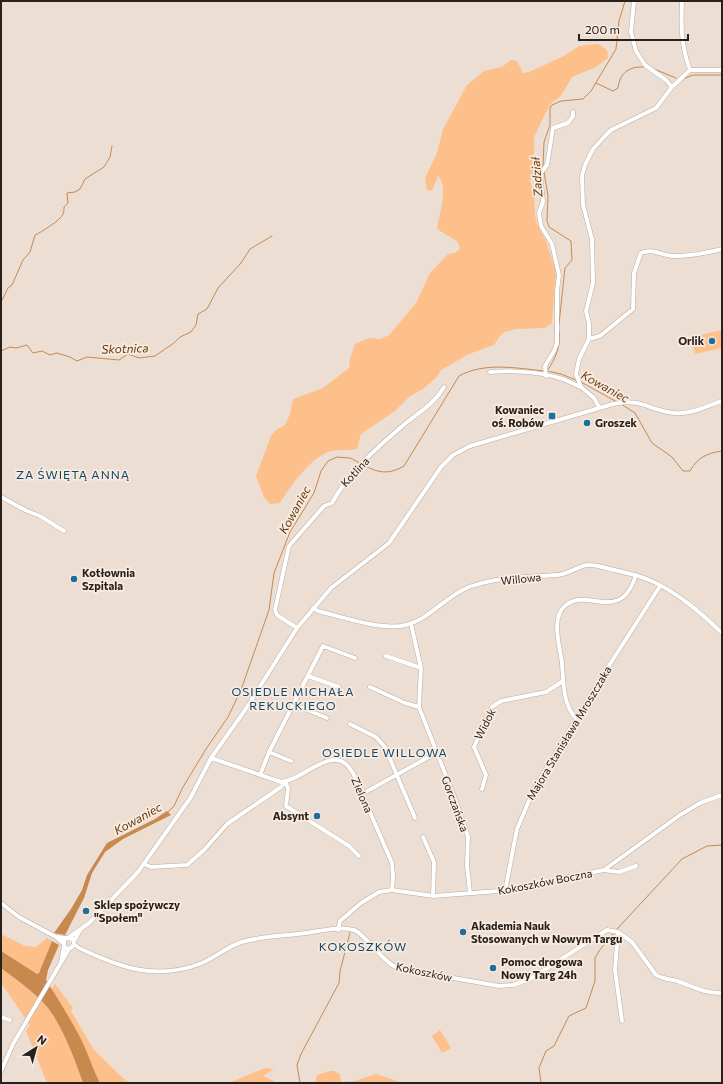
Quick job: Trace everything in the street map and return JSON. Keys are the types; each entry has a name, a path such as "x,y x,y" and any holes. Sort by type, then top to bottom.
{"street":[{"path":"634,1 630,32 636,50 645,65 651,71 663,78 672,87"},
{"path":"682,1 681,34 684,53 690,70"},
{"path":"598,407 594,398 580,385 576,377 579,359 589,339 589,323 586,311 593,284 592,239 582,190 582,176 585,165 593,149 610,130 636,119 656,108 672,87 690,70 722,70"},
{"path":"546,376 545,366 554,351 556,342 557,291 560,275 552,244 541,226 539,213 543,202 539,178 548,162 553,128 568,123 571,120 573,112"},
{"path":"589,339 600,336 633,309 634,273 641,253 648,250 670,256 693,255 722,248"},
{"path":"490,372 506,371 546,376 564,379 580,385"},
{"name":"Kotlina","path":"297,628 277,615 275,610 289,546 324,506 332,503 341,486 358,468 407,422 439,396 444,387"},
{"path":"61,962 64,945 67,938 81,928 128,884 192,797 211,758 245,710 297,628 313,608 338,582 389,543 438,470 453,455 470,446 598,407 625,402 641,402 676,413 692,411 722,401"},
{"path":"1,497 40,516 64,532"},
{"name":"Willowa","path":"313,608 318,611 386,626 401,626 412,624 459,592 476,586 527,576 559,575 588,565 636,575 660,586 694,609 722,633"},
{"path":"576,718 571,710 563,680 558,645 558,622 562,608 577,600 616,602 621,599 632,585 636,575"},
{"name":"Majora Stanisława Mroszczaka","path":"505,891 517,829 523,810 540,777 576,718 660,586"},
{"name":"Gorczańska","path":"412,624 421,668 419,706 457,804 468,837 467,865 470,893"},
{"path":"260,775 268,752 323,646 355,658"},
{"path":"386,656 421,668"},
{"path":"308,676 339,687"},
{"name":"Widok","path":"482,789 486,775 474,746 492,706 501,700 546,692 563,680"},
{"path":"370,687 405,703 419,706"},
{"path":"293,704 327,718"},
{"path":"350,724 369,733 381,742 415,818"},
{"path":"268,752 291,761"},
{"path":"362,794 397,776 436,753"},
{"path":"211,758 273,781 285,782 288,788 286,806 349,846 359,856"},
{"name":"Zielona","path":"144,864 151,867 187,865 204,850 227,824 281,787 285,782 296,778 322,762 337,760 350,768 392,864 392,890"},
{"name":"Kokoszków Boczna","path":"338,930 340,921 369,897 380,892 392,890 433,896 505,891 604,870 680,815 700,803 722,795"},
{"path":"423,837 434,862 433,896"},
{"path":"604,870 619,872 636,866"},
{"path":"1,904 23,920 51,935 67,938 72,945"},
{"path":"1,1071 18,1035 81,928"},
{"name":"Kokoszków","path":"72,945 122,967 145,971 165,972 203,963 243,941 338,930 354,930 359,932 382,958 397,968 499,986 530,979 607,930 618,932"},
{"path":"618,932 632,942 656,975 660,978 676,980 705,993 722,992"},
{"path":"618,932 615,970 622,1021"},
{"path":"56,937 64,945 72,945"},
{"path":"1,1017 10,1020"}],"shaded area":[{"path":"598,44 607,50 608,58 596,67 572,77 561,96 552,102 534,137 534,170 530,181 534,193 535,215 537,224 546,241 556,271 552,323 545,328 516,329 505,332 499,337 494,345 469,354 441,370 437,377 423,389 409,397 395,411 361,434 357,449 335,450 324,454 302,472 280,503 270,504 264,497 256,476 271,436 276,430 285,425 290,414 293,399 323,388 349,368 350,359 355,344 369,338 380,339 389,335 416,303 430,273 448,254 455,253 460,249 458,242 437,229 443,194 441,181 438,176 432,191 427,190 425,178 437,153 443,129 467,85 484,71 502,67 511,60 517,61 523,73 529,72 564,56 579,46"},
{"name":"Orlik","path":"722,330 722,348 695,354 691,337"},
{"path":"167,811 171,815 123,839 105,852 92,873 84,898 65,935 54,933 71,909 82,890 87,875 107,843 155,819"},
{"path":"1,934 25,946 36,947 47,938 52,941 39,973 36,974 1,951"},
{"path":"52,941 59,945 48,970 46,980 80,1037 100,1083 83,1083 66,1040 53,1015 36,995 1,968 1,951 37,974 39,973"},
{"path":"1,968 36,995 53,1015 66,1040 83,1083 47,1083 26,1031 30,1025 1,983"},
{"path":"55,984 73,1008 71,1011 94,1050 125,1080 132,1083 100,1083 80,1037 51,989"},
{"path":"440,1030 451,1048 442,1053 432,1036"},
{"path":"265,1068 274,1069 263,1076 278,1083 228,1083"},
{"path":"330,1071 340,1074 341,1082 355,1081 376,1074 403,1083 315,1083 317,1075"}],"waterway":[{"name":"Zadział","path":"543,167 544,142 550,125 550,108 552,105 561,101 583,99 591,91 616,49 619,21 625,1"},
{"path":"596,83 613,91 618,88 623,74 630,69 645,67"},
{"path":"654,69 676,78"},
{"path":"683,79 693,75 722,75"},
{"path":"1,302 8,288 12,285 23,260 30,252 35,235 61,217 64,212 64,207 68,203 67,193 75,192 80,189 85,179 104,167 110,157 112,146"},
{"name":"Zadział","path":"544,172 548,196 547,221 549,227 571,241 572,260 565,268 559,324"},
{"name":"Skotnica","path":"1,351 10,347 16,348 27,345 33,353 42,351 50,355 57,353 77,361 87,357 119,360 128,354 139,358 155,356 180,337 191,332 196,325 198,314 207,309 218,288 241,263 250,249 272,236"},
{"name":"Zadział","path":"547,371 557,352 559,331"},
{"name":"Kowaniec","path":"363,465 374,470 384,472 393,471 404,466 459,376 489,367 544,371"},
{"name":"Kowaniec","path":"547,371 561,374 576,380"},
{"name":"Kowaniec","path":"581,382 617,402"},
{"name":"Kowaniec","path":"621,404 635,413 652,443 672,457 683,471 690,471 699,459 712,453 722,451"},
{"name":"Kowaniec","path":"168,812 174,806 183,787 206,749 228,717 241,690 269,610 274,573 290,532 314,493 321,471 328,461 337,457 350,458 360,463"},
{"path":"617,929 682,859 707,846 722,845"},
{"path":"300,1083 297,1065 301,1054 339,983 340,971 350,933"},
{"path":"541,1083 539,1068 546,1051 554,1046 569,1016 586,1008 595,981 595,958 614,933"}],"place":[{"name":"Orlik","path":"712,341"},
{"name":"Kowaniec oś. Robów","path":"552,416"},
{"name":"Groszek","path":"587,423"},
{"name":"Kotłownia Szpitala","path":"74,579"},
{"name":"Absynt","path":"317,816"},
{"name":"Sklep spożywczy \"Społem\"","path":"86,911"},
{"name":"Akademia Nauk Stosowanych w Nowym Targu","path":"463,932"},
{"name":"Pomoc drogowa Nowy Targ 24h","path":"493,968"}],"district":[{"name":"ZA ŚWIĘTĄ ANNĄ","path":"73,475"},
{"name":"OSIEDLE MICHAŁA REKUCKIEGO","path":"293,699"},
{"name":"OSIEDLE WILLOWA","path":"385,753"},
{"name":"KOKOSZKÓW","path":"363,947"}]}
